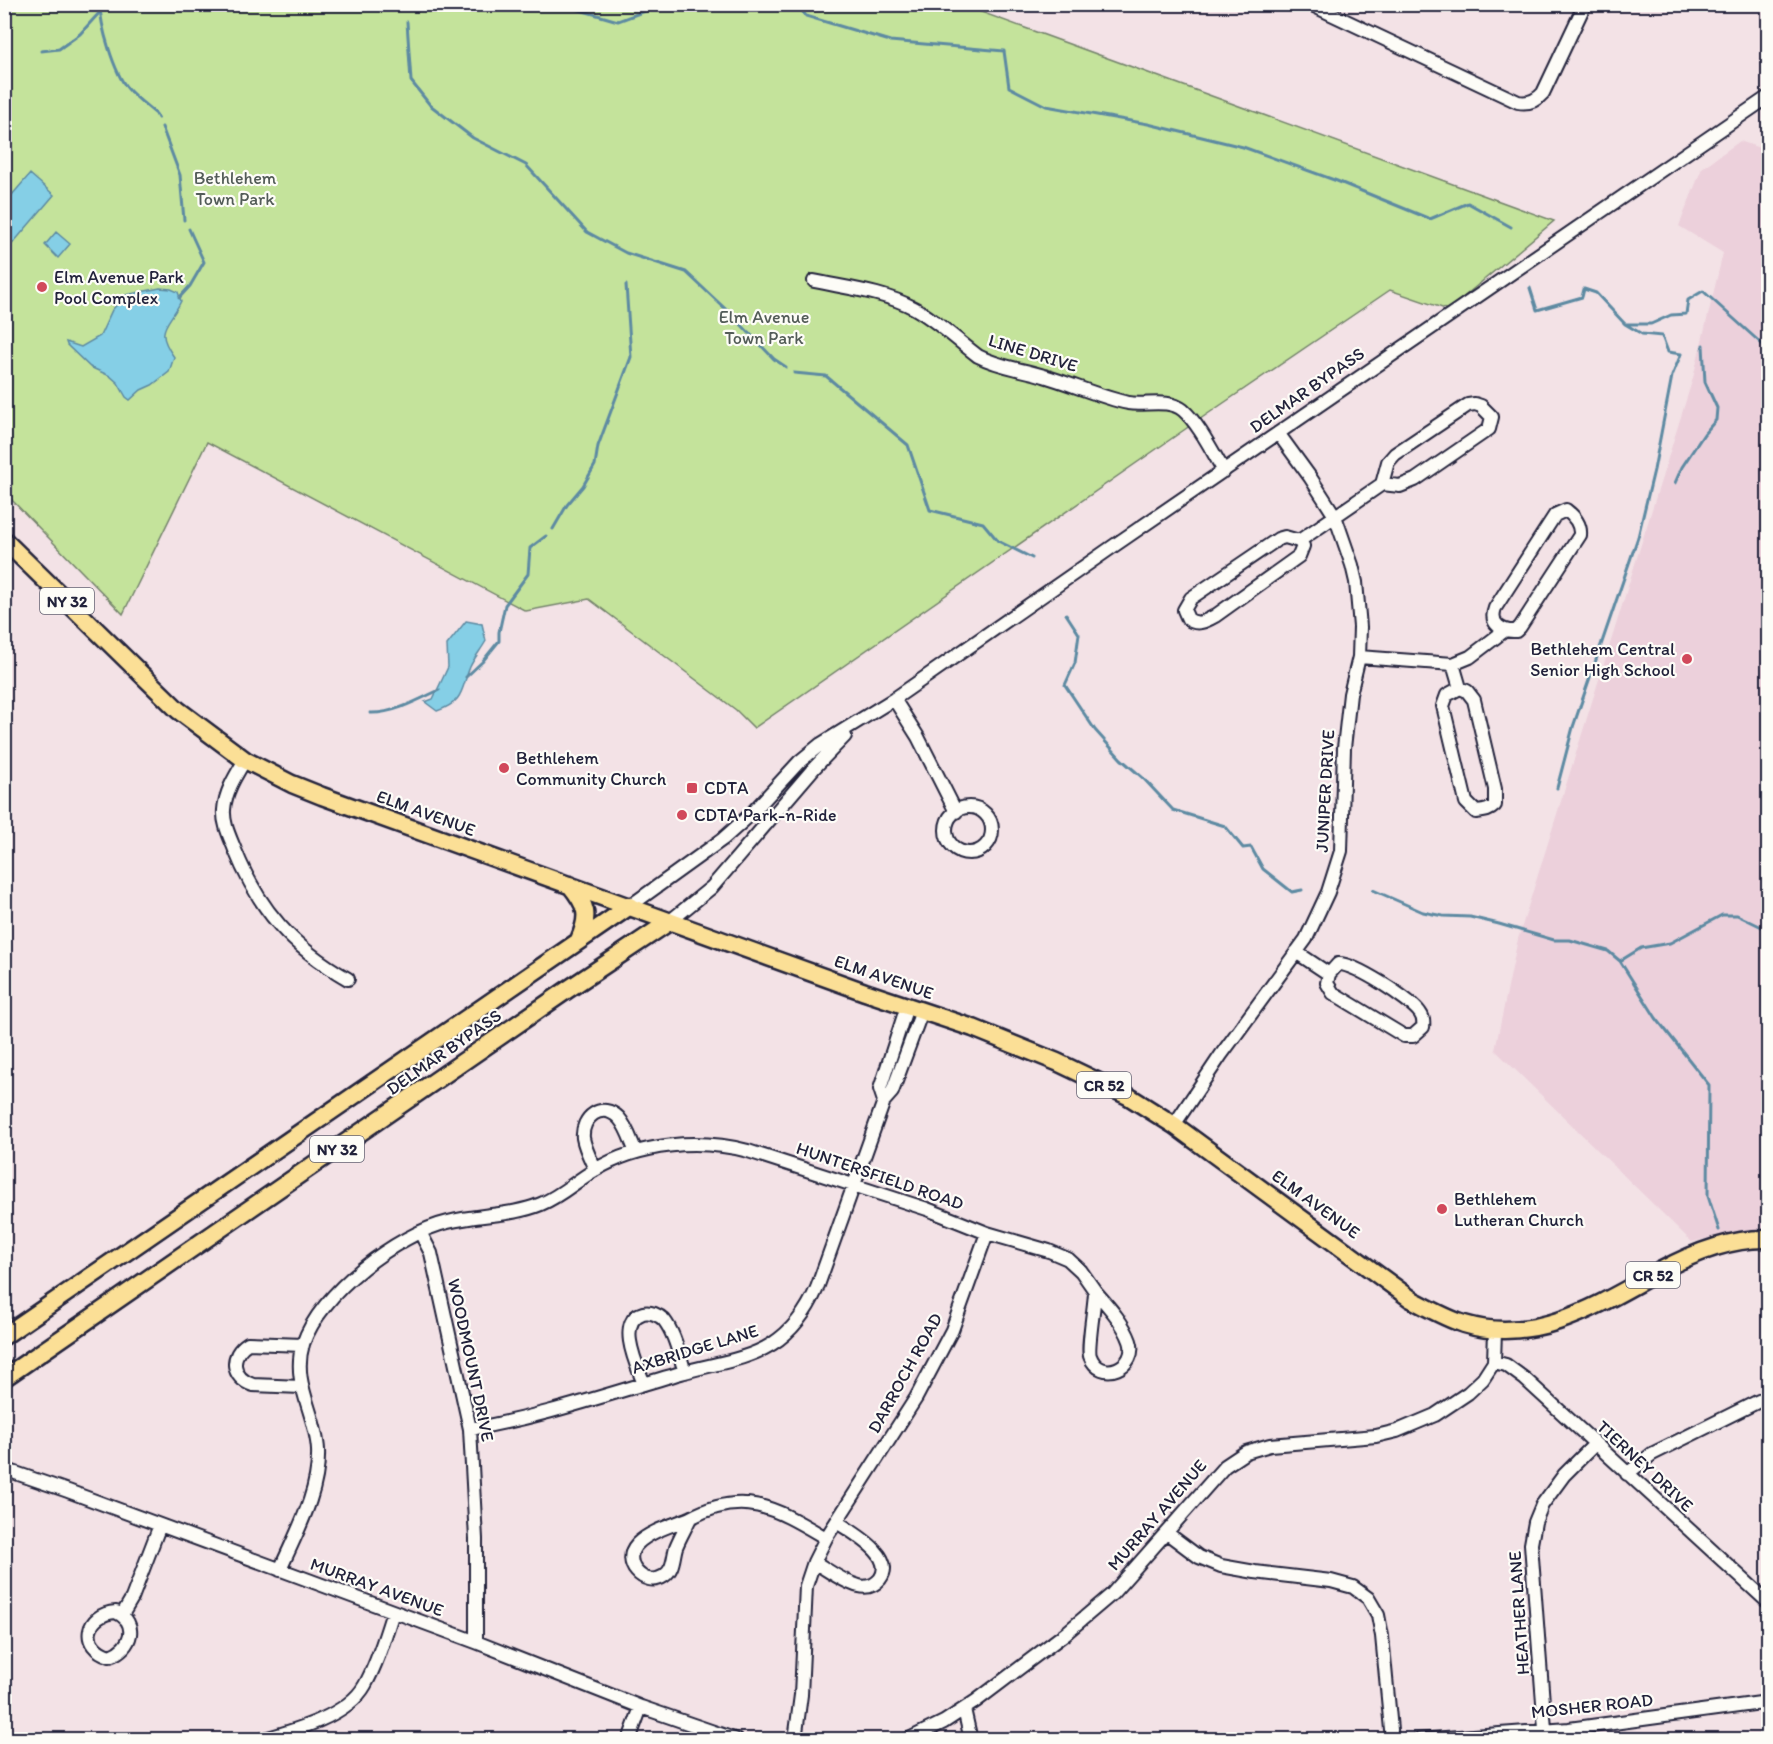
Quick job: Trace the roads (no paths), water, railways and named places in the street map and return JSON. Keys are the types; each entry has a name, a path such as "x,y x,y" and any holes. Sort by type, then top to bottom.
{"main road":[{"name":"ELM AVENUE","path":"4,540 178,710 245,760 292,784 322,796 669,922 973,1028 1057,1062 1128,1096 1174,1125 1411,1299 1441,1316 1495,1330 1550,1324 1572,1318 1680,1261 1736,1242 1768,1239"},
{"path":"570,885 585,908 586,921 579,940"},
{"name":"DELMAR BYPASS","path":"4,1336 630,906"},
{"name":"DELMAR BYPASS","path":"4,1378 669,922"}],"street":[{"path":"1310,4 1526,104 1538,98 1550,81 1585,4"},
{"name":"DELMAR BYPASS","path":"630,906 723,839 750,815 799,762 821,744 894,699 1768,97"},
{"name":"LINE DRIVE","path":"814,281 869,292 900,302 915,309 989,362 1041,375 1123,402 1174,405 1188,416 1224,471"},
{"path":"1299,541 1382,484 1388,462 1395,454 1468,405 1481,406 1492,417 1489,429 1415,480 1400,486 1382,484"},
{"name":"JUNIPER DRIVE","path":"1174,1125 1221,1055 1306,939 1328,892 1341,851 1344,748 1350,694 1359,657 1360,627 1356,582 1335,516 1278,433"},
{"path":"1359,657 1453,664 1470,657 1504,631 1516,631 1580,535 1575,516 1566,510 1555,515 1495,608 1494,618 1504,631"},
{"path":"1285,537 1299,541 1303,546 1299,556 1215,616 1197,623 1188,618 1184,610 1191,598 1278,539 1285,537"},
{"path":"1453,664 1460,688"},
{"path":"1460,688 1467,691 1474,700 1495,789 1495,805 1485,812 1476,812 1466,802 1443,706 1447,695 1460,688"},
{"path":"894,699 918,737 956,812"},
{"name":"DELMAR BYPASS","path":"669,922 712,887 835,745 868,716"},
{"path":"245,760 229,791 224,813 225,822 240,862 265,910 275,921 319,962 348,979"},
{"path":"769,794 781,808"},
{"path":"1296,952 1329,974"},
{"path":"1338,964 1358,969 1413,1005 1422,1015 1423,1027 1413,1036 1404,1036 1394,1031 1333,993 1327,983 1329,974 1338,964"},
{"name":"AXBRIDGE LANE","path":"884,1101 880,1089 891,1054 915,1009"},
{"name":"AXBRIDGE LANE","path":"470,1429 514,1422 752,1353 773,1343 786,1333 808,1307 884,1101 892,1092 904,1059 915,1009"},
{"path":"891,1054 904,1059"},
{"path":"595,1169 585,1143 583,1130 587,1120 596,1112 604,1110 618,1116 636,1152"},
{"name":"HUNTERSFIELD ROAD","path":"280,1570 303,1517 317,1472 318,1447 301,1387 303,1345 321,1311 336,1292 375,1259 420,1232 446,1222 503,1214 540,1204 557,1196 595,1169 636,1152 691,1144 729,1146 927,1209 987,1233 1049,1251 1068,1259 1081,1271 1118,1318 1131,1342 1128,1360 1118,1370 1111,1372 1098,1367 1089,1354 1095,1291"},
{"name":"WOODMOUNT DRIVE","path":"420,1232 431,1253 470,1429 476,1539 476,1642"},
{"name":"DARROCH ROAD","path":"795,1740 801,1695 806,1586 814,1562 826,1538 916,1398 947,1339 987,1233"},
{"path":"644,1384 631,1349 629,1331 632,1322 643,1313 663,1318 672,1334 685,1372"},
{"path":"1494,1362 1495,1330"},
{"path":"301,1387 247,1383 238,1374 235,1361 237,1353 248,1343 303,1345"},
{"name":"TIERNEY DRIVE","path":"1494,1362 1506,1365 1525,1379 1768,1602"},
{"name":"MURRAY AVENUE","path":"907,1740 945,1722 964,1709 1066,1633 1112,1594 1215,1476 1246,1452 1288,1442 1376,1436 1397,1431 1436,1415 1468,1393 1483,1379 1494,1362"},
{"path":"1627,1473 1652,1454 1768,1397"},
{"name":"HEATHER LANE","path":"1545,1729 1532,1544 1535,1522 1551,1491 1595,1444"},
{"name":"MURRAY AVENUE","path":"4,1469 476,1642 641,1707 737,1740"},
{"path":"690,1518 676,1547 671,1568 664,1576 653,1579 645,1578 635,1570 631,1555 637,1544 648,1536 722,1504 756,1505 774,1510 826,1538"},
{"path":"814,1562 858,1586 870,1586 880,1578 884,1566 877,1551 837,1522"},
{"path":"122,1615 132,1598 160,1525"},
{"path":"1167,1533 1199,1557 1221,1566 1331,1581 1353,1587 1368,1598 1378,1615 1382,1636 1392,1740"},
{"path":"261,1740 324,1719 360,1693 378,1658 393,1612"},
{"name":"MOSHER ROAD","path":"1418,1740 1545,1729 1570,1734 1768,1702"},
{"path":"629,1740 641,1707"},
{"path":"964,1709 971,1740"}],"water":[{"path":"30,174 54,195 8,249 5,246 5,203"},
{"path":"56,232 70,244 58,258 45,245"},
{"path":"160,288 178,292 181,301 164,333 174,357 169,372 130,400 118,383 110,376 90,367 66,342 81,347 100,336 112,310 126,295"},
{"path":"466,621 482,624 486,641 472,664 461,694 453,703 437,711 425,702 433,699 448,667 447,645"}],"waterway":[{"path":"100,4 105,36 123,82 158,118"},
{"path":"559,4 618,21 664,4"},
{"path":"797,4 806,16 890,41 1004,51 1009,87 1046,106 1148,124 1243,147 1337,181 1430,219 1468,203 1511,227"},
{"path":"41,51 59,49 80,34 100,12"},
{"path":"407,22 411,81 430,105 473,138 526,165 587,232 626,253 686,272 774,359 786,367"},
{"path":"162,127 180,175 184,220"},
{"path":"179,298 190,286 204,262 189,229"},
{"path":"553,529 595,465 598,446 631,357 626,285"},
{"path":"1530,288 1537,310 1582,297 1584,289 1596,293 1625,324 1651,324 1671,315 1686,314 1688,300 1703,291 1763,345 1768,346"},
{"path":"1557,788 1573,727 1638,537 1654,470 1672,376 1681,354 1668,352 1662,336 1642,334 1625,324"},
{"path":"1675,483 1682,467 1716,420 1717,408 1705,382 1703,345"},
{"path":"794,373 826,376 908,445 930,510 983,523 998,541 1032,558"},
{"path":"466,677 499,641 505,605 528,574 530,548 546,536"},
{"path":"1066,614 1079,634 1075,663 1065,685 1095,730 1173,810 1225,826 1243,848 1251,847 1263,869 1292,892 1302,890"},
{"path":"370,713 396,709 439,690"},
{"path":"1373,890 1423,912 1443,916 1470,917 1554,940 1570,940 1608,951 1620,961 1656,1018 1709,1085 1708,1196 1719,1230"},
{"path":"1620,961 1641,948 1670,943 1722,915 1737,915 1768,930"}],"place":[{"name":"Elm Avenue Park Pool Complex","path":"42,287"},
{"name":"Bethlehem Central Senior High School","path":"1687,659"},
{"name":"Bethlehem Community Church","path":"504,768"},
{"name":"CDTA","path":"692,788"},
{"name":"CDTA Park-n-Ride","path":"682,815"},
{"name":"Bethlehem Lutheran Church","path":"1442,1209"}],"park label":[{"name":"Bethlehem Town Park","path":"235,188"},
{"name":"Elm Avenue Town Park","path":"764,327"}]}
